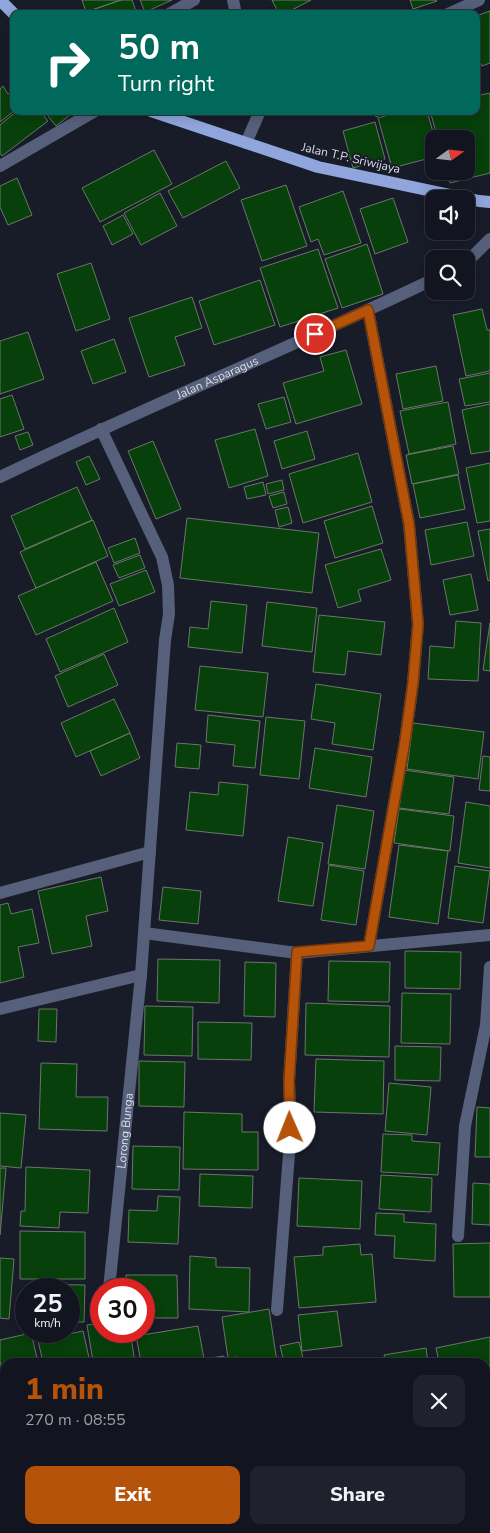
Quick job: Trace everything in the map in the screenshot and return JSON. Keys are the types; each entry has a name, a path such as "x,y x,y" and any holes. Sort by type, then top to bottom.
{"main road":[{"path":"0,0 10,10"},
{"name":"Jalan T.P. Sriwijaya","path":"163,115 318,167 490,202"}],"street":[{"path":"176,10 194,0"},
{"path":"457,10 479,0"},
{"path":"0,166 88,115"},
{"path":"246,143 258,115"},
{"path":"475,255 490,239"},
{"name":"Jalan Asparagus","path":"0,477 101,429 425,283"},
{"path":"368,310 409,524 418,624 413,683 405,741 369,946"},
{"name":"Lorong Bunga","path":"101,429 162,557 168,585 169,614 165,640 141,975 110,1278"},
{"path":"0,892 150,852"},
{"path":"144,933 297,952 490,935"},
{"path":"277,1310 290,1128 289,1082 297,952"},
{"path":"458,1236 465,1126 486,1025 490,967"},
{"path":"0,1009 141,975"}],"building":[{"path":"82,0 121,0 92,10 85,10"},
{"path":"121,0 132,0 136,10 92,10"},
{"path":"140,0 172,0 150,10 144,10"},
{"path":"272,0 311,0 292,10 277,10"},
{"path":"410,0 436,0 437,1 413,9"},
{"path":"490,11 490,63 482,66 480,62 480,15"},
{"path":"3,86 8,94 10,93 10,114 0,122 0,89"},
{"path":"490,93 490,173 475,177 475,130 435,130 431,115 480,115 480,95"},
{"path":"12,115 43,115 48,121 2,156 0,153 0,125"},
{"path":"47,115 70,115 56,126"},
{"path":"388,115 428,115 432,130 425,130 425,159 392,168 378,118"},
{"path":"375,122 385,159 353,168 343,131"},
{"path":"154,150 172,184 100,222 82,188"},
{"path":"226,161 240,188 183,218 168,191"},
{"path":"17,178 32,215 8,225 0,207 0,186"},
{"path":"449,180 462,180 450,183"},
{"path":"286,185 307,246 262,261 241,200"},
{"path":"343,191 361,243 324,255 318,239 311,242 299,207"},
{"path":"160,193 177,226 141,245 124,213"},
{"path":"393,198 408,242 375,254 360,209"},
{"path":"123,215 133,234 112,245 103,226"},
{"path":"367,244 383,294 342,308 325,259"},
{"path":"318,249 338,308 280,327 260,268"},
{"path":"91,263 110,319 76,331 57,274"},
{"path":"260,280 275,325 214,345 199,301"},
{"path":"192,297 202,328 175,337 185,365 149,377 129,318"},
{"path":"482,309 487,330 490,330 490,371 466,376 453,315"},
{"path":"28,332 44,379 0,394 0,341"},
{"path":"114,339 126,372 93,384 81,351"},
{"path":"346,350 362,404 296,424 283,383 324,371 320,357"},
{"path":"436,366 443,401 403,409 396,374"},
{"path":"490,373 490,402 465,406 459,379"},
{"path":"12,395 24,429 0,437 0,399"},
{"path":"284,397 291,422 266,429 258,404"},
{"path":"448,402 456,444 409,454 400,411"},
{"path":"490,404 490,451 471,454 462,410"},
{"path":"255,429 268,476 229,488 215,440"},
{"path":"307,431 315,459 282,469 274,441"},
{"path":"28,432 33,445 20,450 15,436"},
{"path":"153,441 181,509 156,519 128,451"},
{"path":"453,446 459,474 412,484 406,455"},
{"path":"358,453 372,502 303,523 289,474"},
{"path":"89,456 100,479 86,485 76,462"},
{"path":"490,463 490,521 477,523 466,468"},
{"path":"458,475 465,509 420,518 413,484"},
{"path":"282,480 284,490 268,494 266,484"},
{"path":"263,482 266,495 247,499 244,487"},
{"path":"77,487 92,520 25,549 11,516"},
{"path":"284,492 287,504 273,508 269,496"},
{"path":"372,506 383,543 335,558 324,521"},
{"path":"288,507 292,523 279,527 275,510"},
{"path":"187,518 319,533 312,593 180,578"},
{"path":"93,520 108,556 36,588 20,552"},
{"path":"467,522 474,556 431,565 425,530"},
{"path":"490,529 490,580 488,581 478,531"},
{"path":"135,538 140,553 114,563 108,548"},
{"path":"381,549 391,580 358,590 361,601 338,608 325,565"},
{"path":"140,555 145,568 119,578 113,565"},
{"path":"96,562 113,601 36,635 18,596"},
{"path":"146,570 155,592 119,606 110,584"},
{"path":"471,574 478,610 450,615 443,580"},
{"path":"211,601 247,605 242,653 188,647 190,627 208,629"},
{"path":"267,602 317,608 312,652 262,646"},
{"path":"114,608 128,642 60,672 46,639"},
{"path":"319,615 385,622 381,655 348,651 345,675 313,672"},
{"path":"456,621 481,623 478,681 428,679 430,646 454,648"},
{"path":"490,623 490,671 483,670"},
{"path":"104,654 118,685 68,707 55,676"},
{"path":"200,666 268,673 263,717 195,710"},
{"path":"316,684 381,694 373,750 332,744 335,723 311,719"},
{"path":"114,699 130,733 76,757 61,723"},
{"path":"208,715 260,721 255,768 233,766 235,745 206,742"},
{"path":"266,717 305,721 299,779 260,775"},
{"path":"413,723 484,732 478,779 407,769"},
{"path":"130,733 140,758 101,776 90,751"},
{"path":"177,743 201,745 199,769 175,767"},
{"path":"315,748 372,757 366,797 309,788"},
{"path":"483,756 490,757 490,791 479,790"},
{"path":"404,770 454,777 449,814 399,808"},
{"path":"219,782 248,785 243,836 186,830 190,792 218,795"},
{"path":"466,802 490,806 490,868 458,863"},
{"path":"337,805 374,811 365,869 328,864"},
{"path":"399,809 454,816 450,851 394,843"},
{"path":"288,837 323,843 313,906 278,901"},
{"path":"399,845 448,851 438,924 389,917"},
{"path":"329,865 364,871 356,925 321,920"},
{"path":"455,866 490,871 483,923 448,918"},
{"path":"101,877 108,911 86,916 92,946 52,954 38,891"},
{"path":"163,887 201,891 198,924 159,920"},
{"path":"8,903 11,914 32,909 39,943 18,947 24,977 0,983 0,905"},
{"path":"405,951 461,952 460,989 405,988"},
{"path":"158,959 220,960 219,1003 157,1001"},
{"path":"329,961 390,962 389,1002 328,1001"},
{"path":"245,962 276,963 275,1017 244,1016"},
{"path":"402,993 451,994 450,1044 401,1043"},
{"path":"306,1003 390,1006 389,1057 305,1055"},
{"path":"145,1006 193,1007 192,1056 144,1055"},
{"path":"39,1009 57,1009 56,1042 38,1041"},
{"path":"198,1022 252,1023 251,1060 198,1059"},
{"path":"395,1046 441,1047 440,1081 395,1080"},
{"path":"316,1059 384,1061 383,1114 314,1112"},
{"path":"139,1061 185,1062 184,1107 139,1106"},
{"path":"41,1063 77,1064 76,1097 108,1097 107,1131 39,1129"},
{"path":"389,1083 431,1087 427,1135 385,1131"},
{"path":"477,1107 490,1108 490,1157 475,1157"},
{"path":"184,1112 242,1114 242,1132 258,1132 258,1170 183,1169"},
{"path":"0,1113 26,1115 21,1168 0,1166"},
{"path":"383,1134 412,1135 412,1141 440,1143 438,1175 381,1172"},
{"path":"133,1146 180,1147 179,1190 132,1189"},
{"path":"26,1167 90,1170 88,1213 60,1212 59,1228 20,1226 21,1211 25,1211"},
{"path":"0,1168 6,1168 0,1235"},
{"path":"200,1174 253,1176 252,1208 199,1206"},
{"path":"381,1175 432,1178 431,1212 379,1209"},
{"path":"299,1178 362,1181 360,1229 297,1226"},
{"path":"473,1183 490,1184 490,1225 472,1224"},
{"path":"158,1196 180,1197 178,1244 128,1242 129,1210 157,1211"},
{"path":"376,1213 404,1214 404,1222 436,1224 435,1261 394,1258 395,1236 375,1235"},
{"path":"20,1231 85,1232 85,1279 20,1278"},
{"path":"490,1243 490,1297 454,1297 453,1244"},
{"path":"360,1244 361,1255 372,1254 376,1302 299,1308 294,1257 323,1255 323,1247"},
{"path":"190,1256 216,1258 216,1267 250,1268 249,1312 189,1309"},
{"path":"0,1258 14,1259 9,1319 0,1318"},
{"path":"126,1275 177,1275 178,1318 155,1318 155,1278 126,1278"},
{"path":"80,1285 85,1285 84,1322 80,1322"},
{"path":"269,1309 276,1358 228,1358 222,1317"},
{"path":"337,1311 342,1346 302,1351 298,1315"},
{"path":"87,1325 90,1325 90,1343 132,1343 134,1358 92,1358"},
{"path":"198,1326 204,1358 140,1358 137,1343 155,1343 155,1333"},
{"path":"83,1331 89,1358 42,1358 38,1343 80,1343 80,1332"},
{"path":"15,1337 15,1343 33,1343 37,1358 0,1358 0,1340"},
{"path":"490,1337 490,1358 438,1358 436,1348"},
{"path":"299,1342 303,1358 283,1358 280,1346"},
{"path":"426,1348 427,1358 385,1358 384,1355"}],"route":[{"path":"290,1128 289,1082 297,952 369,946 405,741 413,683 418,624 409,524 368,310 315,334"}]}
